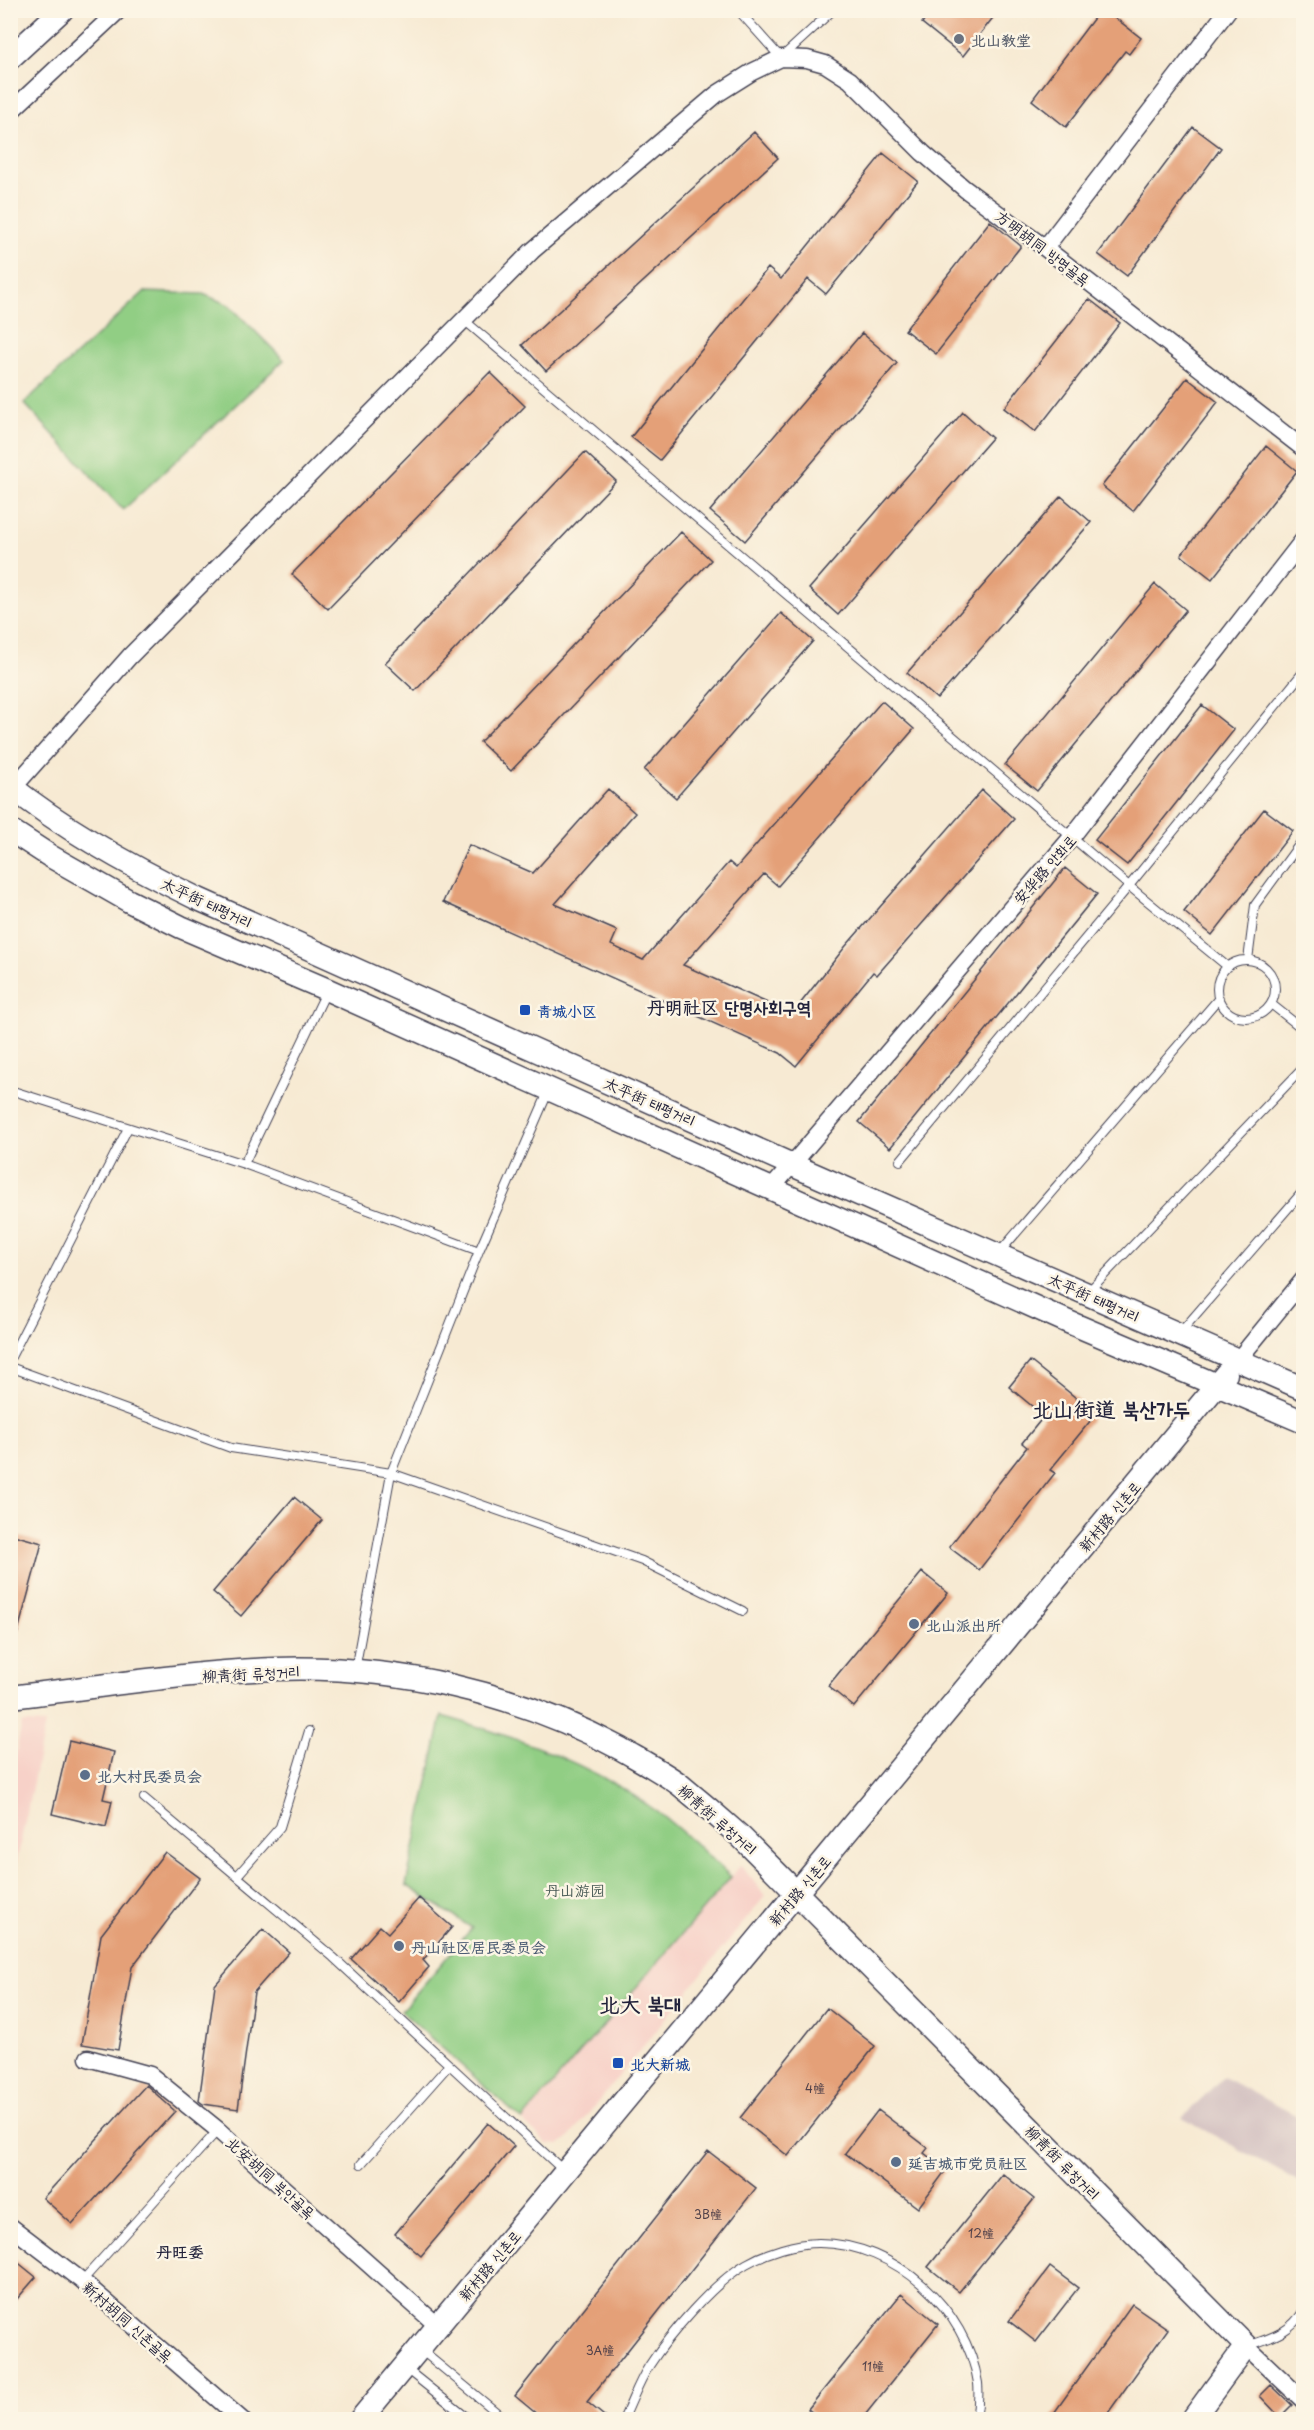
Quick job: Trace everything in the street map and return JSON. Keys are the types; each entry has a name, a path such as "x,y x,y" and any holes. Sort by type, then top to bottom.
{"street":[{"path":"10,58 62,10"},
{"path":"10,112 119,10"},
{"path":"1046,248 1228,10"},
{"path":"11,789 130,656 532,251 717,94 752,72 781,58"},
{"name":"方明胡同 방명골목","path":"781,58 807,58 825,64 850,80 931,160 965,189 1046,248 1304,449"},
{"name":"安华路 안화로","path":"771,1189 1071,838 1304,539"},
{"name":"太平街 태평거리","path":"11,789 51,816 162,882 790,1164 1304,1389"},
{"name":"太平街 태평거리","path":"10,830 50,856 159,917 328,990 1076,1326 1304,1422"},
{"path":"1238,1360 1304,1279"},
{"name":"新村路 신촌로","path":"360,2420 1238,1360"},
{"name":"柳青街 류청거리","path":"10,1697 206,1674 277,1669 355,1671 401,1676 511,1700 600,1737 678,1783 741,1837 1246,2346"},
{"name":"北安胡同 북안골목","path":"88,2058 150,2075 218,2130 438,2326"},
{"name":"新村胡同 신촌골목","path":"10,2226 82,2281 242,2420"},
{"path":"1192,2420 1246,2346 1304,2401"}],"lane":[{"path":"738,10 781,58 833,10"},
{"path":"464,320 1071,838 1228,967"},
{"path":"900,1161 1304,671"},
{"path":"1248,960 1255,905 1304,838"},
{"path":"1248,960 1258,962 1272,975 1275,994 1271,1004 1257,1016 1239,1017 1223,1006 1219,998 1218,981 1228,967 1248,960"},
{"path":"244,1164 328,990"},
{"path":"997,1255 1219,998"},
{"path":"1271,1004 1304,1030"},
{"path":"1086,1294 1304,1067"},
{"path":"355,1671 392,1473 479,1251 549,1089"},
{"path":"10,1090 244,1164 479,1251"},
{"path":"10,1359 128,1128"},
{"path":"1179,1334 1304,1190"},
{"path":"10,1367 231,1448 392,1473 642,1561 743,1611"},
{"path":"237,1876 280,1827 309,1731"},
{"path":"144,1798 333,1957 565,2173"},
{"path":"361,2164 449,2065"},
{"path":"82,2281 218,2130"},
{"path":"623,2420 649,2367 663,2346 717,2286 747,2264 773,2252 819,2243 877,2255 918,2281 937,2300 957,2327 968,2351 978,2383 976,2420"},
{"path":"1246,2346 1273,2338 1288,2330 1304,2310"},
{"path":"420,2349 506,2420"},
{"path":"404,2368 470,2420"}],"shaded area":[{"path":"22,1723 45,1724 11,1889 11,1777"},
{"path":"741,1865 765,1896 567,2140 560,2145 547,2144 522,2120"},
{"path":"1223,2077 1303,2119 1303,2184 1182,2118"}],"green space":[{"path":"144,292 203,294 229,305 284,360 123,510 24,403"},
{"name":"丹山游园","path":"442,1716 527,1743 609,1781 668,1820 731,1877 522,2120 401,2011 472,1928 406,1885"}],"building":[{"name":"北山教堂","path":"931,10 999,10 963,56 922,23"},
{"path":"1100,10 1105,10 1141,38 1129,54 1125,51 1066,127 1032,100"},
{"path":"1193,127 1221,148 1127,276 1098,254"},
{"path":"754,132 778,158 546,371 522,345"},
{"path":"883,153 918,181 826,294 808,279 660,460 631,437 768,268 781,279"},
{"path":"990,221 1021,246 936,354 905,330"},
{"path":"1089,299 1120,323 1035,432 1004,408"},
{"path":"862,333 897,363 745,541 710,511"},
{"path":"490,372 525,406 328,609 292,574"},
{"path":"1187,378 1218,402 1133,511 1102,486"},
{"path":"963,412 992,438 838,615 809,589"},
{"path":"1266,446 1297,471 1212,579 1181,555"},
{"path":"585,452 616,481 415,691 385,663"},
{"path":"1061,496 1091,522 937,699 907,673"},
{"path":"681,532 711,560 511,771 480,742"},
{"path":"1155,584 1186,610 1037,791 1005,765"},
{"path":"781,613 813,641 676,798 644,770"},
{"path":"882,701 914,729 778,886 764,874 683,965 792,1014 845,947 982,790 1014,819 877,975 873,972 796,1066 780,1053 443,902 469,845 533,873 608,789 635,813 555,904 617,931 611,945 643,960 729,862 736,868"},
{"path":"1202,705 1234,730 1127,865 1095,840"},
{"path":"1264,809 1293,831 1212,935 1184,912"},
{"path":"1065,868 1097,894 890,1148 859,1122"},
{"path":"1030,1361 1086,1406 1091,1420 1050,1470 1055,1473 979,1570 949,1547 1027,1447 1022,1443 1044,1416 1009,1387"},
{"path":"294,1497 322,1520 241,1616 213,1592"},
{"path":"10,1534 42,1543 15,1642 10,1641"},
{"path":"922,1572 948,1593 854,1707 828,1686"},
{"name":"北大村民委员会","path":"69,1741 114,1752 103,1799 112,1801 106,1827 52,1814"},
{"path":"165,1852 200,1878 132,1967 118,2050 82,2044 101,1935"},
{"name":"丹山社区居民委员会","path":"419,1898 452,1927 423,1960 429,1967 399,2002 351,1959 380,1926 388,1933"},
{"path":"263,1929 289,1952 254,1992 238,2109 203,2104 199,2101 215,1985"},
{"path":"827,2008 875,2046 788,2156 740,2118"},
{"path":"146,2085 175,2111 72,2224 43,2198"},
{"name":"延吉城市党员社区","path":"878,2110 928,2148 924,2153 946,2170 918,2208 845,2153"},
{"path":"488,2123 514,2146 421,2256 395,2234"},
{"path":"708,2151 756,2188 587,2402 609,2420 544,2420 515,2396"},
{"path":"1003,2174 1034,2199 959,2292 928,2267"},
{"path":"10,2256 36,2277 10,2307"},
{"path":"1050,2267 1078,2288 1036,2342 1009,2321"},
{"path":"901,2294 938,2324 861,2420 822,2420 808,2409"},
{"path":"1132,2304 1168,2329 1103,2420 1049,2420"},
{"path":"1271,2385 1292,2405 1280,2417 1260,2396"}],"place":[{"name":"北山教堂","path":"959,39"},
{"name":"青城小区","path":"525,1010"},
{"name":"北山派出所","path":"914,1624"},
{"name":"北大村民委员会","path":"85,1775"},
{"name":"丹山社区居民委员会","path":"399,1946"},
{"name":"北大新城","path":"618,2063"},
{"name":"延吉城市党员社区","path":"896,2162"}],"district":[{"name":"丹明社区 단명사회구역","path":"729,1006"},
{"name":"北山街道 북산가두","path":"1111,1408"},
{"name":"北大 북대","path":"640,2003"},
{"name":"丹旺委","path":"180,2251"}]}
